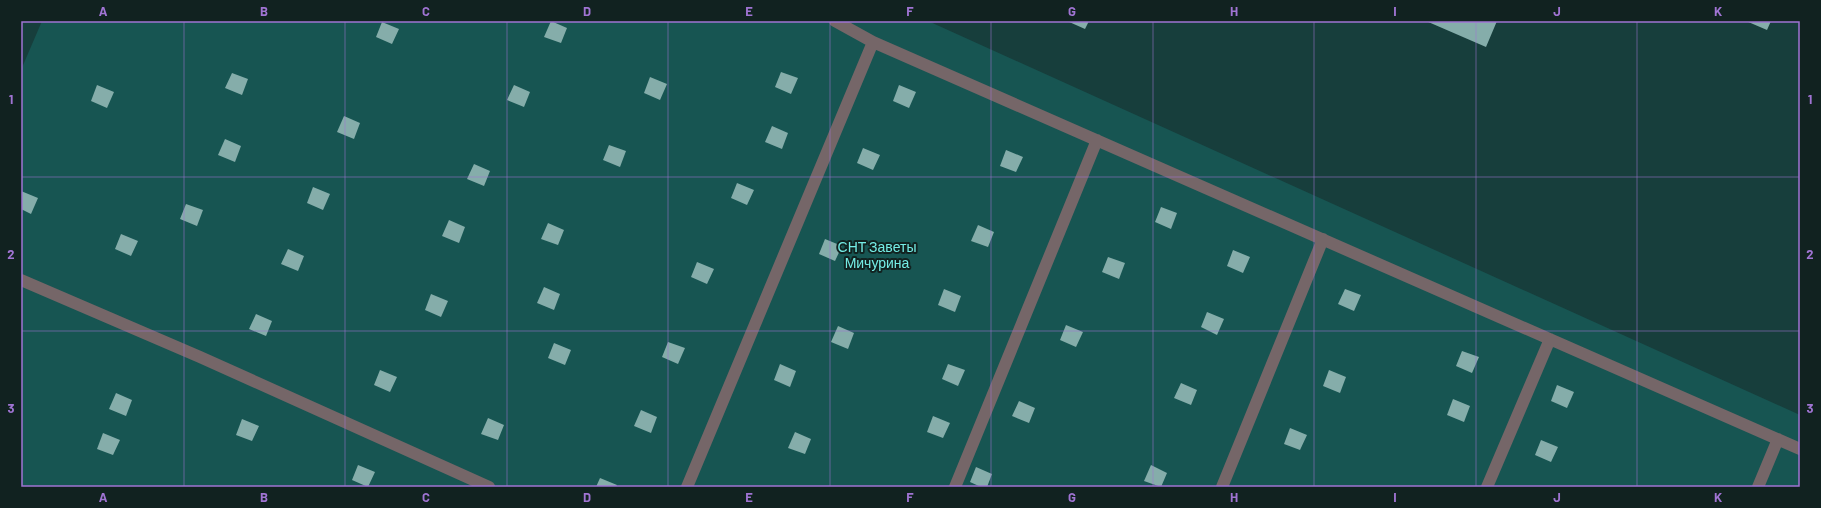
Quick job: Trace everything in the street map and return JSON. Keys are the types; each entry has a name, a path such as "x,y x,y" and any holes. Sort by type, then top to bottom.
{"street":[{"path":"835,21 873,42 1800,449"},
{"path":"687,487 873,42"},
{"path":"955,487 1097,140"},
{"path":"1222,487 1323,239"},
{"path":"21,280 200,357 489,487"},
{"path":"1487,487 1550,339"},
{"path":"1758,487 1778,439"}],"green space":[{"name":"СНТ Заветы Мичурина","path":"42,21 928,21 1800,415 1800,487 21,487 21,70"}],"building":[{"path":"551,21 567,28 561,43 544,37"},
{"path":"1067,21 1089,21 1085,29"},
{"path":"1426,21 1497,21 1486,47"},
{"path":"1746,21 1771,21 1767,30"},
{"path":"382,22 399,29 392,44 376,37"},
{"path":"781,72 798,78 791,94 775,87"},
{"path":"232,73 248,79 242,95 225,88"},
{"path":"650,77 667,84 660,100 644,93"},
{"path":"97,85 114,92 107,108 91,101"},
{"path":"514,85 530,92 524,107 507,100"},
{"path":"899,85 916,92 909,108 893,101"},
{"path":"344,116 360,123 354,139 337,132"},
{"path":"772,126 788,133 782,149 765,142"},
{"path":"225,139 241,146 235,162 218,155"},
{"path":"609,145 626,151 620,167 603,160"},
{"path":"863,148 880,155 873,170 857,163"},
{"path":"1006,150 1023,157 1016,172 1000,166"},
{"path":"474,164 490,171 484,186 467,179"},
{"path":"737,183 754,190 747,205 731,198"},
{"path":"313,187 330,194 323,210 307,203"},
{"path":"21,191 38,198 31,214 21,209"},
{"path":"186,204 203,210 197,226 180,219"},
{"path":"1161,207 1177,213 1171,229 1155,222"},
{"path":"449,220 465,227 459,243 442,236"},
{"path":"548,223 564,230 558,245 541,239"},
{"path":"978,225 994,232 988,247 971,241"},
{"path":"121,234 138,241 131,256 115,249"},
{"path":"825,239 842,246 835,261 819,254"},
{"path":"288,249 304,256 298,271 281,264"},
{"path":"1233,250 1250,257 1243,273 1227,266"},
{"path":"1108,257 1125,263 1119,279 1102,272"},
{"path":"697,262 714,269 707,284 691,277"},
{"path":"544,287 560,294 554,310 537,303"},
{"path":"944,289 961,296 955,312 938,305"},
{"path":"1345,289 1361,295 1354,311 1338,304"},
{"path":"431,294 448,301 441,317 425,310"},
{"path":"1207,312 1224,319 1217,335 1201,327"},
{"path":"256,314 272,321 266,336 249,329"},
{"path":"1066,325 1083,332 1076,347 1060,340"},
{"path":"838,326 854,333 848,349 831,342"},
{"path":"668,342 685,348 678,364 662,357"},
{"path":"554,343 571,350 565,365 548,358"},
{"path":"1462,351 1479,357 1472,373 1456,366"},
{"path":"780,364 796,371 790,387 774,380"},
{"path":"948,364 965,370 958,386 942,379"},
{"path":"380,370 397,377 390,392 374,385"},
{"path":"1329,370 1346,377 1340,393 1323,386"},
{"path":"1181,383 1197,390 1191,405 1174,398"},
{"path":"1557,385 1574,392 1567,408 1551,401"},
{"path":"116,393 132,400 126,416 109,409"},
{"path":"1453,399 1470,406 1464,422 1447,415"},
{"path":"1019,401 1035,408 1029,423 1012,416"},
{"path":"641,410 657,417 651,433 634,426"},
{"path":"933,416 950,423 943,438 927,432"},
{"path":"488,418 504,425 498,440 481,434"},
{"path":"242,419 259,426 252,441 236,435"},
{"path":"1290,428 1307,435 1300,450 1284,444"},
{"path":"795,432 811,439 805,454 788,448"},
{"path":"103,433 120,440 113,455 97,449"},
{"path":"1541,440 1558,447 1551,462 1535,455"},
{"path":"358,465 375,472 368,487 352,480"},
{"path":"1151,465 1167,473 1161,487 1144,481"},
{"path":"976,467 992,474 987,487 981,487 970,482"},
{"path":"600,478 617,485 616,487 596,487"}]}
